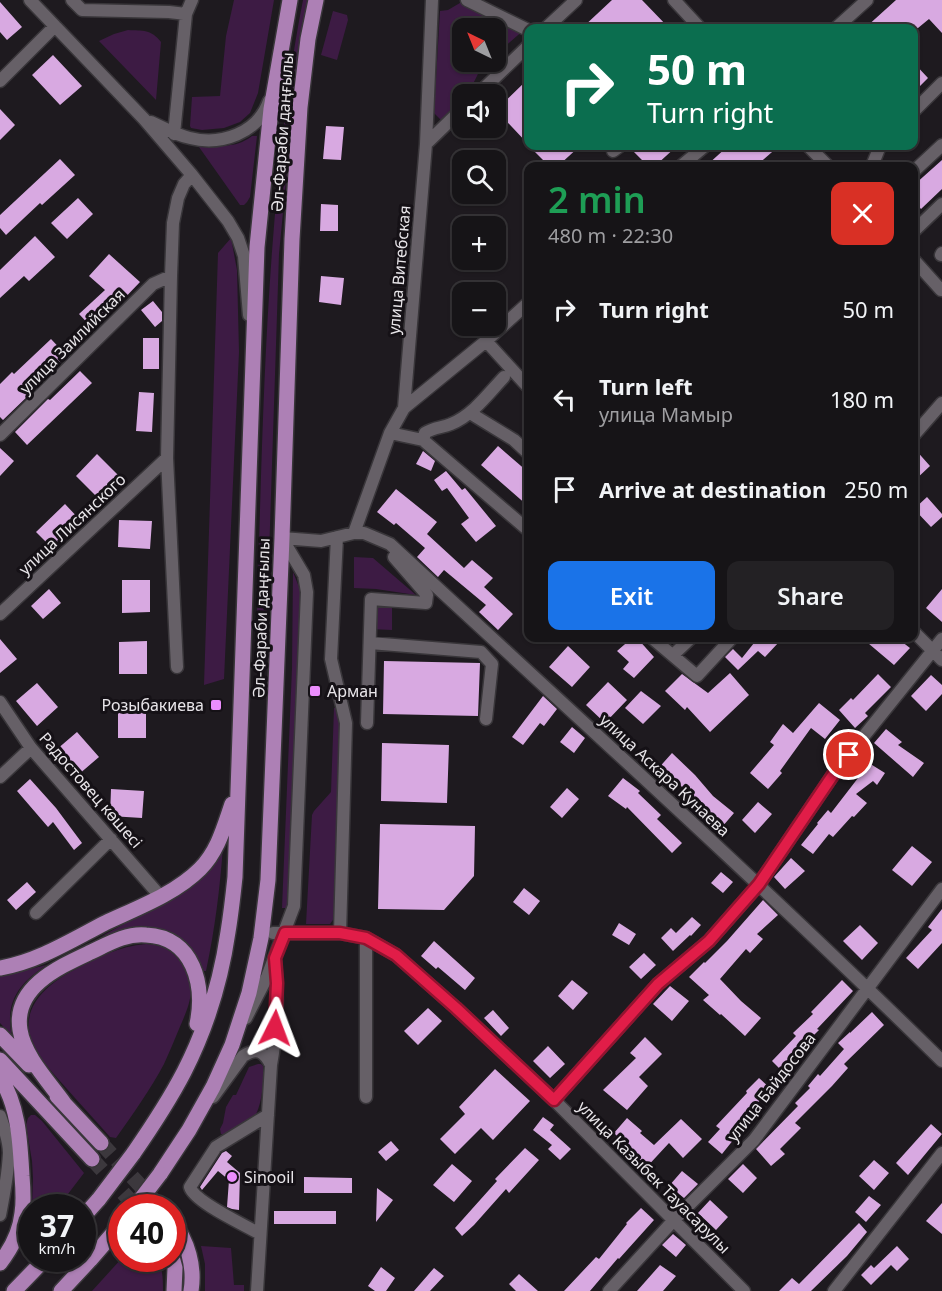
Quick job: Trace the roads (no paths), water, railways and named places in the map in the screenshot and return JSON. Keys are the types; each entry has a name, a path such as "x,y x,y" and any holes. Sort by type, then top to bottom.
{"main road":[{"name":"Әл-Фараби даңғылы","path":"237,786 257,247 272,109 290,0"},
{"name":"Әл-Фараби даңғылы","path":"144,1194 189,1130 213,1087 232,1045 249,993 261,938 268,880 292,239 299,118 308,39 316,0"},
{"path":"0,968 31,960 160,896 191,877 210,857 220,840 237,786"},
{"path":"96,1202 161,1113 184,1072 201,1033 217,984 228,933 235,877 237,786"},
{"path":"64,1103 25,1046 20,1031 19,1017 23,1004 39,981 63,965 131,935 147,934 162,938 186,954 193,965 200,998 194,1042 184,1072"},
{"path":"0,1035 101,1143"},
{"path":"0,1060 92,1159"},
{"path":"0,1077 11,1098 16,1118 23,1196 22,1214 17,1234 0,1263"},
{"path":"61,1291 108,1240"},
{"path":"73,1291 108,1243"},
{"path":"186,1245 192,1266 191,1291"},
{"path":"14,1291 32,1272"},
{"path":"174,1291 175,1272"}],"street":[{"path":"30,0 144,118 221,212 238,238 244,256 253,358"},
{"path":"72,0 82,10 186,14"},
{"path":"174,134 186,14 192,0"},
{"name":"улица Витебская","path":"354,533 390,433 404,408 426,144 432,0"},
{"path":"467,0 524,28"},
{"path":"550,24 576,0"},
{"path":"674,0 696,24"},
{"path":"840,24 867,0"},
{"path":"0,81 55,26"},
{"path":"488,84 524,50"},
{"path":"144,118 174,134 193,139 211,141 234,136 255,124 262,116 276,80"},
{"path":"918,107 942,83"},
{"path":"426,144 452,119"},
{"path":"918,167 942,145"},
{"path":"686,162 700,150"},
{"path":"812,150 824,162"},
{"path":"177,667 167,458 171,276 173,223 178,198 184,184 192,175"},
{"path":"918,227 942,204"},
{"path":"918,265 940,290"},
{"name":"улица Заилийская","path":"0,435 153,284 171,276"},
{"path":"404,408 524,307"},
{"path":"486,341 524,383"},
{"path":"423,440 425,433 432,428 450,424 470,413 504,377"},
{"path":"918,430 942,403"},
{"path":"470,413 514,440 524,449"},
{"path":"390,433 423,440 524,527"},
{"name":"улица Лисянского","path":"0,614 167,458"},
{"path":"282,538 321,541 354,533"},
{"name":"улица Аскара Кунаева","path":"354,533 364,534 390,544 759,884 942,1061"},
{"path":"337,537 332,659 346,723 340,933"},
{"path":"257,1291 271,1065 274,1050 277,983 275,958 279,933 294,906 307,592 304,575 282,538"},
{"path":"367,723 371,600 426,603 427,595 377,539"},
{"path":"918,636 937,655"},
{"path":"554,1100 658,984 709,941 759,884 835,772 937,655 942,639"},
{"path":"663,642 673,655 697,676 728,642"},
{"path":"673,655 687,642"},
{"path":"370,643 482,652 492,664 486,719"},
{"name":"Радостовец көшесі","path":"0,702 31,748 160,896"},
{"path":"0,777 31,748"},
{"path":"36,913 111,839"},
{"path":"268,880 279,933"},
{"name":"улица Байдосова","path":"609,1291 754,1140 942,889"},
{"name":"улица Казыбек Тауасарулы","path":"279,933 340,933 366,938 396,955 554,1100 744,1291"},
{"path":"366,938 366,1097"},
{"path":"232,1045 275,958"},
{"path":"189,1130 243,1056 257,1051 267,1056 271,1065"},
{"path":"260,1234 200,1200 191,1192 190,1187 216,1148 268,1115"},
{"path":"0,1116 9,1152 3,1178 0,1215"},
{"path":"834,1291 942,1152"}],"tunnel":[{"path":"101,1143 148,1194"},
{"path":"92,1159 124,1194"}],"place":[{"name":"Арман","path":"315,691"},
{"name":"Розыбакиева","path":"216,705"},
{"name":"Sinooil","path":"232,1177"}]}
